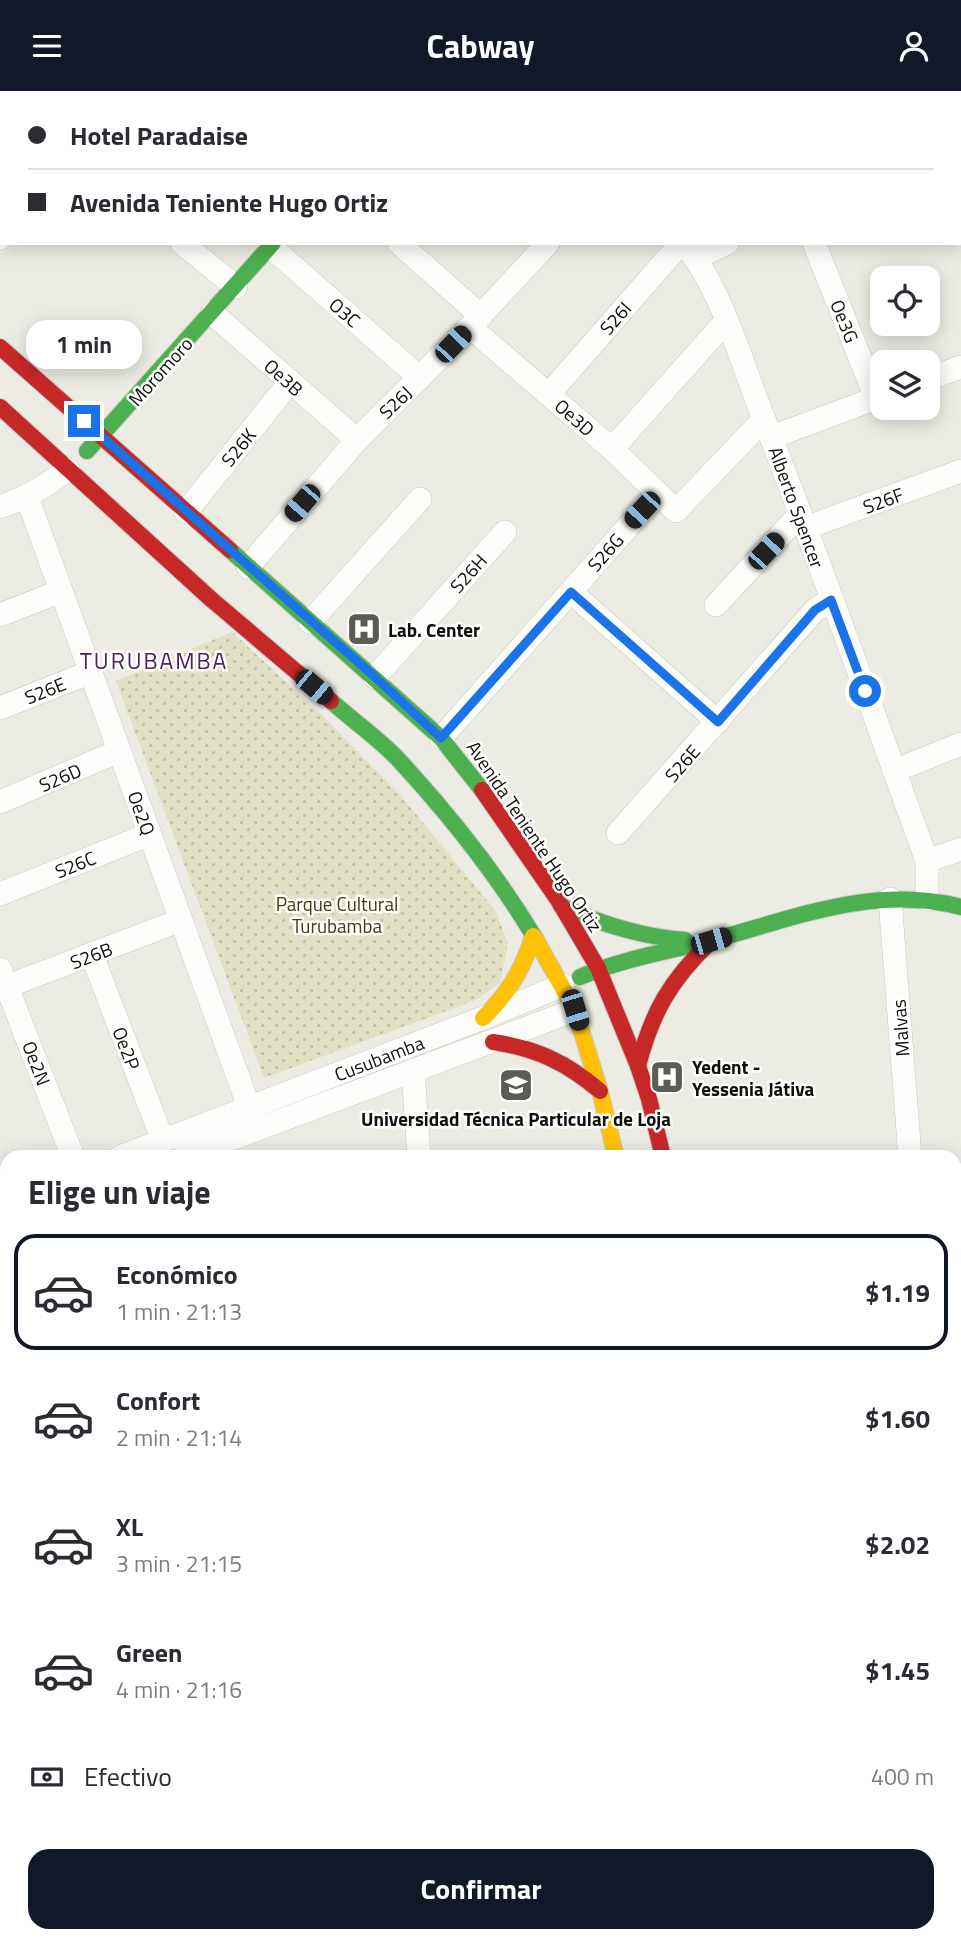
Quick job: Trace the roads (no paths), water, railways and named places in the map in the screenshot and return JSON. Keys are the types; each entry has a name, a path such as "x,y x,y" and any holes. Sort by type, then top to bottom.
{"main road":[{"name":"Moromoro","path":"68,469 101,437 272,245"},
{"name":"Avenida Teniente Hugo Ortiz","path":"0,347 441,738 494,806 561,906 598,968 638,1066 661,1150"},
{"path":"0,407 212,600 395,756 477,851 516,905 575,1010 600,1091 614,1150"},
{"name":"Cusubamba","path":"563,985 598,968 711,941 813,911 890,899 927,899 961,907"},
{"path":"561,906 596,922 634,933 711,941"},
{"path":"483,1018 502,1002 517,982 527,960 533,936"},
{"path":"638,1066 646,1030 662,996 684,966 711,941"},
{"name":"Cusubamba","path":"575,1010 608,992 637,959"},
{"path":"493,1042 523,1045 551,1055 577,1070 600,1091"}],"street":[{"path":"184,245 236,287"},
{"name":"O3C","path":"272,245 420,378"},
{"name":"Oe3D","path":"401,245 549,394 612,449 676,511 768,428"},
{"name":"S26I","path":"549,394 687,248 711,245"},
{"name":"Oe3G","path":"815,245 870,376"},
{"name":"S26J","path":"248,567 356,440 475,322 537,247"},
{"name":"Alberto Spencer","path":"687,248 726,321 768,428 927,862 927,899"},
{"name":"Oe3B","path":"212,313 356,440"},
{"path":"612,449 726,321"},
{"path":"940,375 961,367"},
{"name":"S26K","path":"186,512 290,382"},
{"path":"768,428 870,400"},
{"name":"Moromoro","path":"0,507 27,497 68,469"},
{"name":"S26F","path":"802,521 961,471"},
{"name":"S26G","path":"441,738 657,493"},
{"name":"Oe2Q","path":"27,497 253,1118"},
{"path":"310,622 420,499"},
{"path":"716,605 802,521"},
{"name":"S26H","path":"375,677 505,532"},
{"path":"0,615 61,591"},
{"path":"571,592 718,722"},
{"name":"S26E","path":"618,833 815,610 831,600"},
{"name":"S26E","path":"0,708 91,672"},
{"path":"894,771 961,744"},
{"name":"S26D","path":"0,802 119,751"},
{"name":"S26C","path":"0,894 150,834"},
{"path":"927,862 961,849"},
{"name":"Malvas","path":"890,899 909,1150"},
{"name":"S26B","path":"3,982 92,955 181,921"},
{"name":"Oe2P","path":"92,955 163,1141"},
{"name":"Oe2N","path":"3,982 70,1150"},
{"name":"Cusubamba","path":"212,1150 253,1118 563,985"},
{"name":"Cusubamba","path":"139,1150 413,1070 575,1010"},
{"path":"413,1070 419,1150"}],"place":[{"name":"Lab. Center","path":"364,629"},
{"name":"Yedent - Yessenia Játiva","path":"667,1077"},
{"name":"Universidad Técnica Particular de Loja","path":"516,1085"}],"district":[{"name":"TURUBAMBA","path":"154,660"}],"park label":[{"name":"Parque Cultural Turubamba","path":"337,914"}]}
